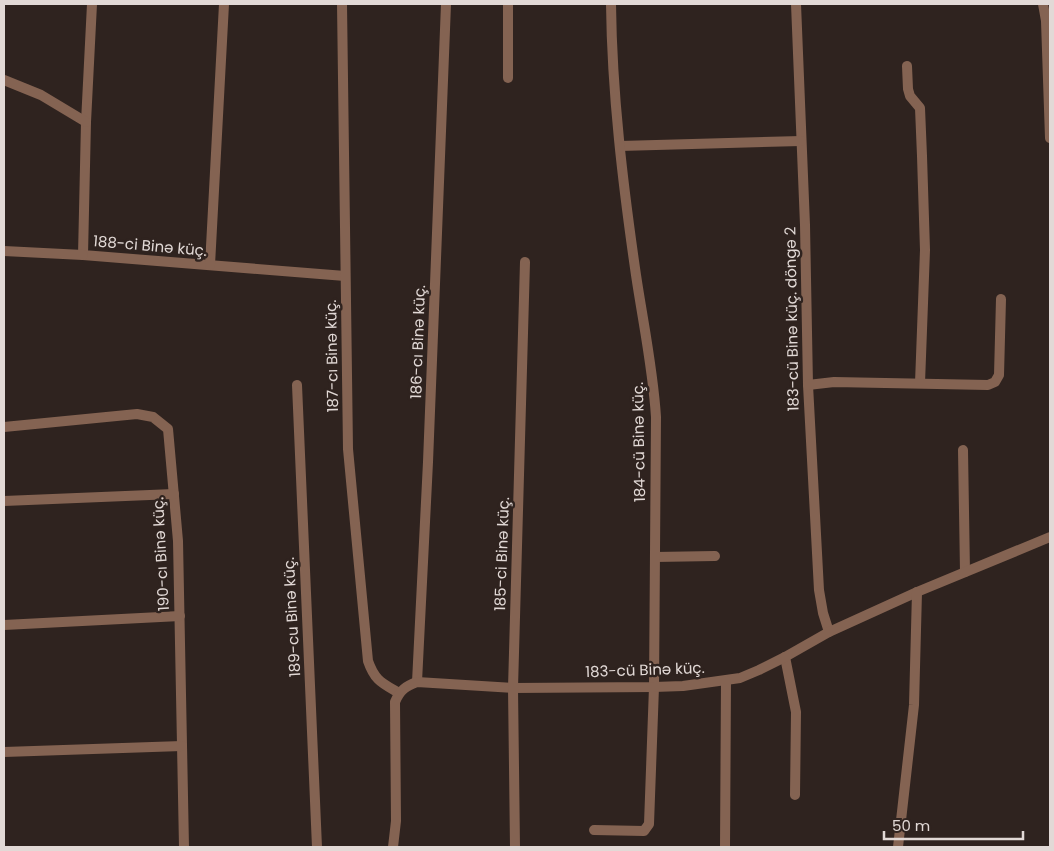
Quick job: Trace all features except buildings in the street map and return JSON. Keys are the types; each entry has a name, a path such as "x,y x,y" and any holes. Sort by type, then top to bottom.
{"street":[{"name":"188-ci Binə küç.","path":"92,4 86,122 83,255 346,276"},
{"path":"210,265 224,4"},
{"name":"187-cı Binə küç.","path":"342,4 348,449 368,661 372,675 399,693"},
{"name":"186-cı Binə küç.","path":"417,682 428,462 446,4"},
{"path":"508,4 508,78"},
{"name":"184-cü Binə küç.","path":"594,830 644,831 649,824 654,687 656,417 654,378 636,275 620,146 611,4"},
{"name":"183-cü Binə küç. döngə 2","path":"796,4 805,225 808,384 819,590 829,632"},
{"path":"1042,4 1046,21 1050,138"},
{"path":"907,66 910,96 920,108 922,137 924,250 920,383"},
{"path":"4,80 41,95 86,122"},
{"path":"620,146 801,141"},
{"path":"4,251 83,255"},
{"name":"185-ci Binə küç.","path":"515,847 513,688 525,262"},
{"path":"808,384 834,382 988,384 995,382 999,375 1001,299"},
{"name":"189-cu Binə küç.","path":"297,386 317,847"},
{"name":"190-cı Binə küç.","path":"4,427 137,414 153,417 168,429 178,541 184,847"},
{"path":"963,450 965,572"},
{"path":"4,500 174,494"},
{"name":"183-cü Binə küç.","path":"417,682 513,688 654,687 683,686 740,678 785,657 829,632 917,592 1050,537"},
{"path":"655,557 715,556"},
{"path":"898,847 914,705 917,592"},
{"path":"4,626 180,616"},
{"path":"785,657 796,712 795,795"},
{"path":"725,847 726,681"},
{"path":"393,847 396,820 395,702 399,693 406,686 417,682"},
{"path":"4,752 182,746"}]}
